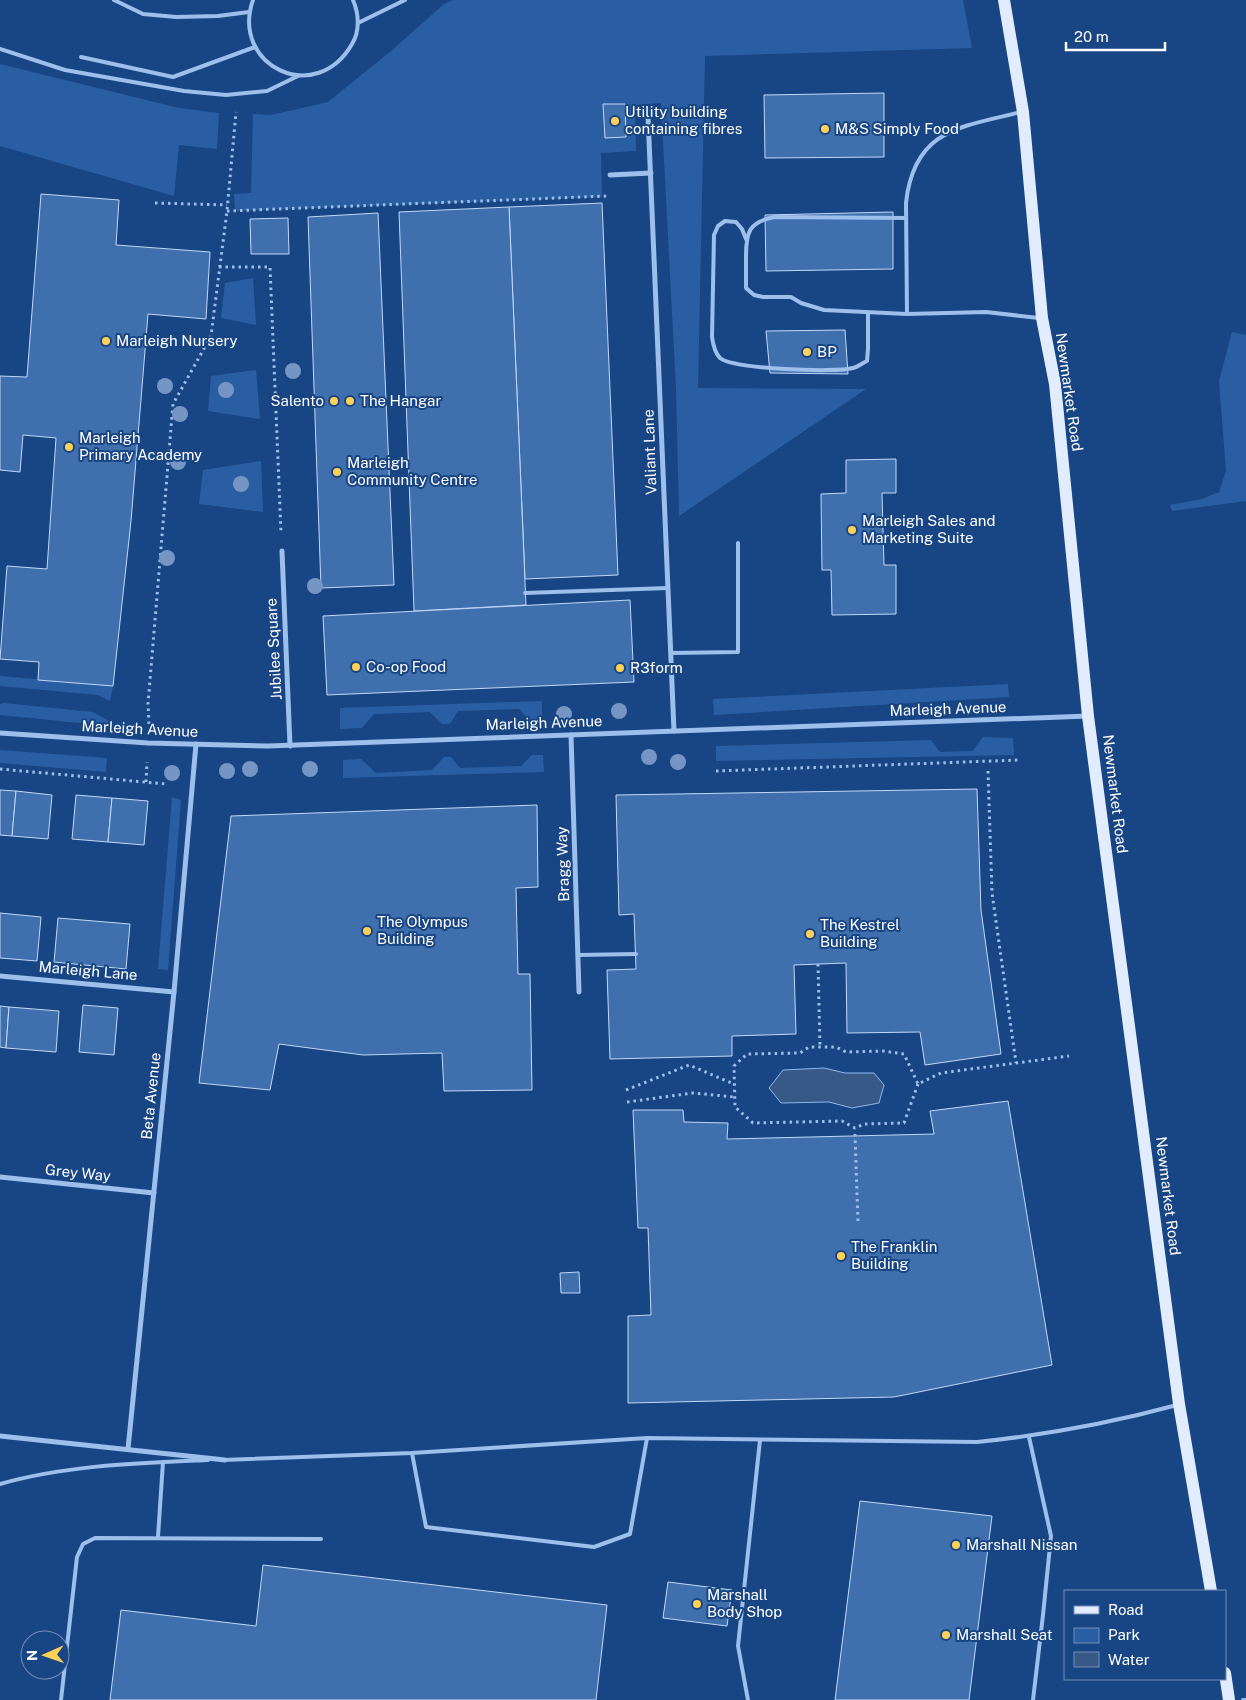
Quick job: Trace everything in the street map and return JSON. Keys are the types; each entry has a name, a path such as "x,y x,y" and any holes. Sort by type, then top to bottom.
{"main road":[{"name":"Newmarket Road","path":"1004,0 1023,112 1042,318 1055,384 1088,716 1178,1404 1211,1590"},
{"path":"1226,1680 1229,1700"}],"street":[{"name":"Valiant Lane","path":"648,116 674,731"},
{"path":"610,175 651,173"},
{"name":"Jubilee Square","path":"282,551 290,746"},
{"name":"Marleigh Avenue","path":"0,733 148,742 290,746 1088,716"},
{"name":"Bragg Way","path":"571,735 579,992"},
{"name":"Beta Avenue","path":"128,1449 174,992 196,744"},
{"name":"Marleigh Lane","path":"0,976 174,992"},
{"name":"Grey Way","path":"0,1177 154,1193"},
{"path":"0,1436 224,1460"}],"lane":[{"path":"114,0 143,14 176,17 249,12"},
{"path":"253,0 249,12 249,30 256,48 266,62 281,71 298,76 316,75 332,68 346,56 354,40 358,23 353,0"},
{"path":"358,23 405,0"},
{"path":"81,57 173,77 256,48"},
{"path":"0,49 65,70 184,90 226,95 267,91 298,76"},
{"path":"907,314 906,218 908,188 914,169 927,148 939,137 952,130 1023,112"},
{"path":"746,239 751,228 761,220 774,217 906,218"},
{"path":"868,313 866,361 855,368 841,370 769,368 729,362 720,358 714,349 712,337 714,234 718,226 725,221 736,222 742,228 746,239 746,288 754,295 763,297 791,297 801,303 824,310 907,314 986,312 1042,318"},
{"path":"671,653 738,652 738,543"},
{"path":"525,593 668,588"},
{"path":"578,955 636,954"},
{"path":"0,1484 27,1476 72,1469 163,1462 412,1453 647,1438 977,1442 1029,1436 1135,1416 1178,1404"},
{"path":"1029,1436 1051,1536 1033,1700"},
{"path":"412,1453 426,1526 594,1547 630,1534 647,1438"},
{"path":"748,1700 738,1646 760,1440"},
{"path":"158,1537 163,1462"},
{"path":"61,1700 77,1557 83,1544 95,1538 321,1539"}],"path":[{"path":"146,782 148,704 173,404 211,336 227,211 234,126"},
{"path":"227,211 610,196"},
{"path":"155,203 227,205"},
{"path":"219,267 270,267 282,551"},
{"path":"716,771 1020,760"},
{"path":"0,769 166,784"},
{"path":"988,771 992,893 1016,1063"},
{"path":"818,964 820,1047"},
{"path":"918,1084 904,1054 884,1051 846,1052 836,1047 809,1047 800,1053 747,1054 734,1066 735,1107 753,1123 842,1121 855,1128 864,1124 904,1123 918,1084 941,1073 1069,1056"},
{"path":"626,1090 689,1065 734,1084"},
{"path":"627,1102 693,1093 734,1098"},
{"path":"855,1134 858,1222"}],"green space":[{"path":"453,0 963,0 972,48 705,56 698,388 866,389 679,516 676,389 661,103 635,105 636,151 601,153 602,197 235,211 234,194 251,193 253,114 271,115 328,102 391,51 444,4"},
{"path":"0,64 179,108 219,113 217,149 179,145 174,196 0,146"},
{"path":"253,278 256,325 221,318 225,283"},
{"path":"1232,332 1246,335 1246,501 1172,511 1170,505 1202,499 1219,492 1226,471 1219,381"},
{"path":"256,370 260,419 208,411 211,376"},
{"path":"261,461 263,512 199,504 203,470"},
{"path":"0,676 113,686 110,701 98,695 0,686"},
{"path":"1008,684 1009,697 714,715 713,699"},
{"path":"542,701 542,720 531,721 519,709 458,711 450,724 442,724 430,712 374,714 362,728 340,729 340,708"},
{"path":"0,704 93,712 109,721 109,726 0,715"},
{"path":"983,737 1013,738 1014,755 716,761 716,746 931,740 940,752 973,751"},
{"path":"0,750 107,758 106,772 0,763"},
{"path":"532,755 543,755 544,772 343,778 343,760 361,759 376,773 432,770 444,757 451,757 460,768 521,766"},
{"path":"172,797 181,800 168,970 158,969"}],"water":[{"path":"824,1068 845,1073 874,1073 884,1085 879,1103 852,1108 829,1102 781,1103 769,1088 783,1070"}],"building":[{"path":"884,93 884,157 765,158 764,95"},
{"name":"Utility building containing fibres","path":"603,104 625,104 626,137 605,138"},
{"name":"Marleigh Primary Academy","path":"41,194 119,200 116,245 210,252 206,319 148,314 131,521 113,686 38,680 39,662 0,659 7,566 47,569 56,438 23,435 20,472 0,470 0,376 27,377"},
{"path":"602,203 618,575 525,579 509,207"},
{"path":"509,207 526,605 414,611 399,212"},
{"path":"893,212 893,269 766,271 765,215"},
{"name":"The Hangar","path":"378,213 394,585 321,588 308,217"},
{"path":"288,218 289,254 251,254 250,219"},
{"name":"BP","path":"845,330 848,374 770,373 766,331"},
{"name":"Marleigh Sales and Marketing Suite","path":"896,459 896,493 882,493 884,565 896,565 896,614 832,615 831,570 822,570 821,494 846,493 846,460"},
{"path":"630,600 634,682 327,695 323,616"},
{"name":"The Kestrel Building","path":"977,789 981,910 1001,1054 925,1065 920,1032 847,1033 846,963 794,965 796,1034 732,1036 732,1056 610,1059 607,970 636,969 634,914 619,915 616,795"},
{"path":"0,790 16,791 12,836 0,835"},
{"path":"16,791 52,795 48,839 12,836"},
{"path":"76,795 112,798 108,842 72,839"},
{"path":"112,798 148,801 144,845 108,842"},
{"name":"The Olympus Building","path":"537,805 538,887 516,888 518,974 530,974 532,1090 444,1091 442,1053 363,1055 279,1044 270,1090 199,1083 231,816"},
{"path":"0,913 41,917 37,961 0,958"},
{"path":"58,918 130,924 126,969 54,962"},
{"path":"83,1005 118,1008 114,1055 79,1052"},
{"path":"0,1006 9,1007 6,1048 0,1047"},
{"path":"9,1007 59,1011 56,1052 6,1048"},
{"name":"The Franklin Building","path":"1008,1101 1052,1365 894,1397 628,1403 628,1316 651,1315 648,1228 638,1228 633,1110 683,1110 684,1122 728,1123 727,1139 934,1134 930,1111"},
{"path":"579,1272 580,1293 561,1293 560,1273"},
{"path":"860,1501 992,1516 969,1700 835,1700"},
{"path":"263,1565 607,1605 596,1700 110,1700 121,1610 256,1626"},
{"name":"Marshall Body Shop","path":"668,1582 732,1590 727,1626 663,1618"}],"place":[{"name":"Utility building containing fibres","path":"615,121"},
{"name":"M&S Simply Food","path":"825,129"},
{"name":"Marleigh Nursery","path":"106,341"},
{"name":"BP","path":"807,352"},
{"name":"Salento","path":"334,401"},
{"name":"The Hangar","path":"350,401"},
{"name":"Marleigh Primary Academy","path":"69,447"},
{"name":"Marleigh Community Centre","path":"337,472"},
{"name":"Marleigh Sales and Marketing Suite","path":"852,530"},
{"name":"Co-op Food","path":"356,667"},
{"name":"R3form","path":"620,668"},
{"name":"The Olympus Building","path":"367,931"},
{"name":"The Kestrel Building","path":"810,934"},
{"name":"The Franklin Building","path":"841,1256"},
{"name":"Marshall Nissan","path":"956,1545"},
{"name":"Marshall Body Shop","path":"697,1604"},
{"name":"Marshall Seat","path":"946,1635"}]}
